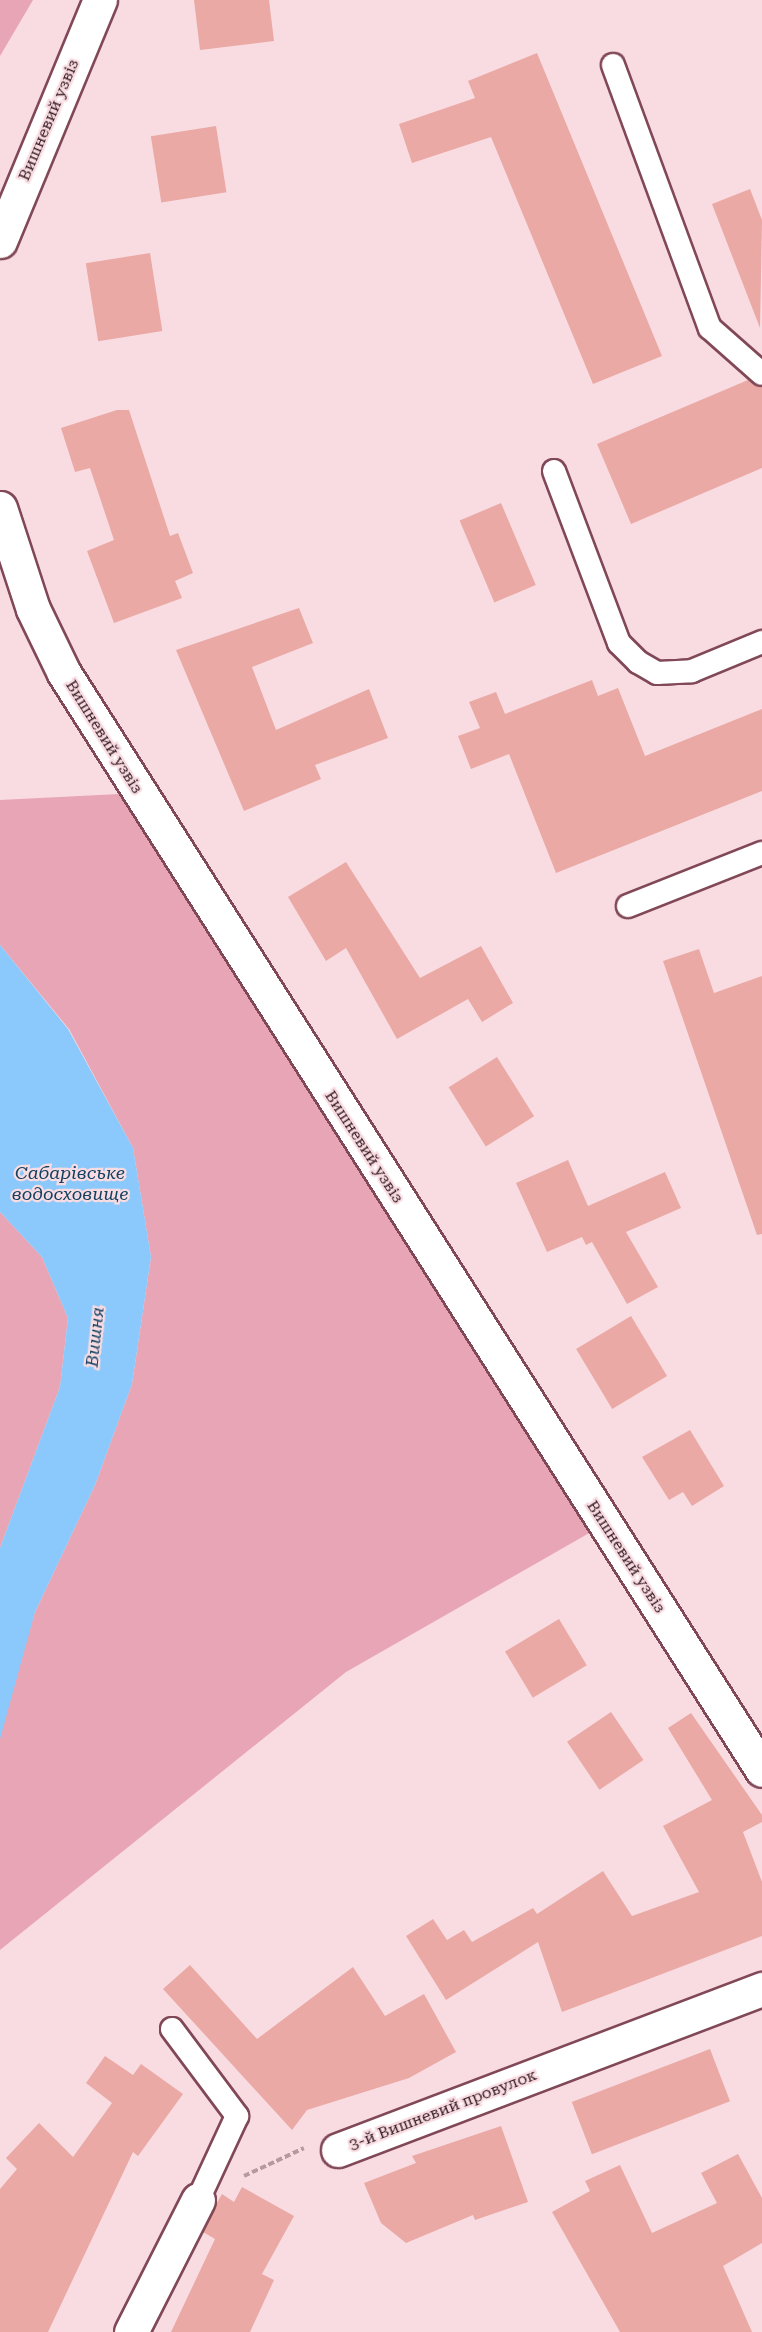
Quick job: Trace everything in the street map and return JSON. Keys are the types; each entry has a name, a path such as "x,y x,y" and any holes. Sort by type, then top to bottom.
{"street":[{"name":"Вишневий узвіз","path":"0,241 100,0"},
{"name":"Вишневий узвіз","path":"0,508 33,609 64,673 762,1770"},
{"name":"3-й Вишневий провулок","path":"338,2150 762,1989"},
{"path":"131,2332 198,2200"}],"lane":[{"path":"613,65 710,328 762,374"},
{"path":"554,471 619,643 638,662 657,673 692,671 762,642"},
{"path":"628,906 762,853"},
{"path":"171,2029 237,2116 198,2200"}],"path":[{"name":"3-й Вишневий провулок","path":"198,2200 298,2147 338,2150"}],"shaded area":[{"path":"0,0 33,0 0,56"},
{"path":"139,793 605,1524 346,1672 0,1950 0,1685 13,1683 35,1612 95,1485 132,1384 151,1257 133,1148 69,1029 0,945 0,800"},
{"path":"0,1212 42,1257 68,1318 60,1387 0,1548"}],"water":[{"name":"Сабарівське водосховище","path":"0,945 68,1029 133,1148 151,1257 132,1384 95,1485 35,1612 0,1739 0,1548 60,1387 68,1318 42,1257 0,1212"}],"building":[{"path":"194,0 269,0 274,41 200,50"},
{"path":"537,53 662,356 593,384 491,137 412,163 399,124 475,98 468,81"},
{"path":"216,126 226,192 161,202 151,136"},
{"path":"750,189 762,220 760,328 712,204"},
{"path":"150,253 162,331 98,341 86,263"},
{"path":"748,380 762,387 762,468 631,524 597,444"},
{"path":"117,410 129,410 170,536 178,533 193,573 175,581 182,598 114,623 87,551 114,540 90,468 75,472 61,428"},
{"path":"501,503 536,585 494,603 460,521"},
{"path":"299,608 313,643 252,667 276,730 369,689 388,738 315,765 321,779 244,811 176,650"},
{"path":"592,680 598,696 618,688 645,756 762,709 762,791 556,873 509,754 471,769 458,736 480,728 469,702 496,692 505,714"},
{"path":"346,862 420,978 481,946 513,1003 482,1022 468,999 397,1039 346,948 326,961 288,897"},
{"path":"699,949 714,993 762,976 762,1234 757,1235 663,961"},
{"path":"497,1057 534,1116 486,1147 449,1087"},
{"path":"568,1160 588,1206 665,1172 681,1208 626,1232 658,1287 627,1304 592,1242 586,1245 582,1237 547,1252 516,1183"},
{"path":"631,1316 667,1376 612,1409 576,1349"},
{"path":"690,1430 724,1486 692,1506 683,1492 669,1500 642,1457"},
{"path":"559,1619 587,1665 533,1698 505,1651"},
{"path":"611,1712 643,1760 599,1790 567,1742"},
{"path":"691,1713 762,1815 762,1822 743,1832 762,1882 762,1936 562,2012 538,1942 446,2000 406,1936 433,1919 447,1940 464,1930 472,1942 533,1908 537,1914 603,1871 632,1916 699,1892 663,1826 712,1800 668,1728"},
{"path":"190,1965 257,2039 353,1967 385,2016 424,1994 456,2052 409,2078 307,2110 292,2130 163,1989"},
{"path":"710,2049 730,2101 592,2154 572,2102"},
{"path":"105,2056 133,2075 141,2064 183,2094 138,2156 133,2152 48,2332 0,2332 0,2189 17,2169 6,2158 39,2123 73,2157 112,2103 86,2083"},
{"path":"501,2126 528,2202 475,2220 473,2215 406,2243 381,2223 364,2183 416,2163 412,2156"},
{"path":"738,2154 762,2198 762,2243 723,2266 752,2332 620,2332 552,2212 590,2191 585,2181 620,2165 652,2233 717,2203 701,2173"},
{"path":"242,2187 294,2216 262,2274 274,2280 250,2332 171,2332 215,2239 203,2232 215,2206 222,2194 234,2202"}],"water label":[{"name":"Вишня","path":"95,1337"}]}
